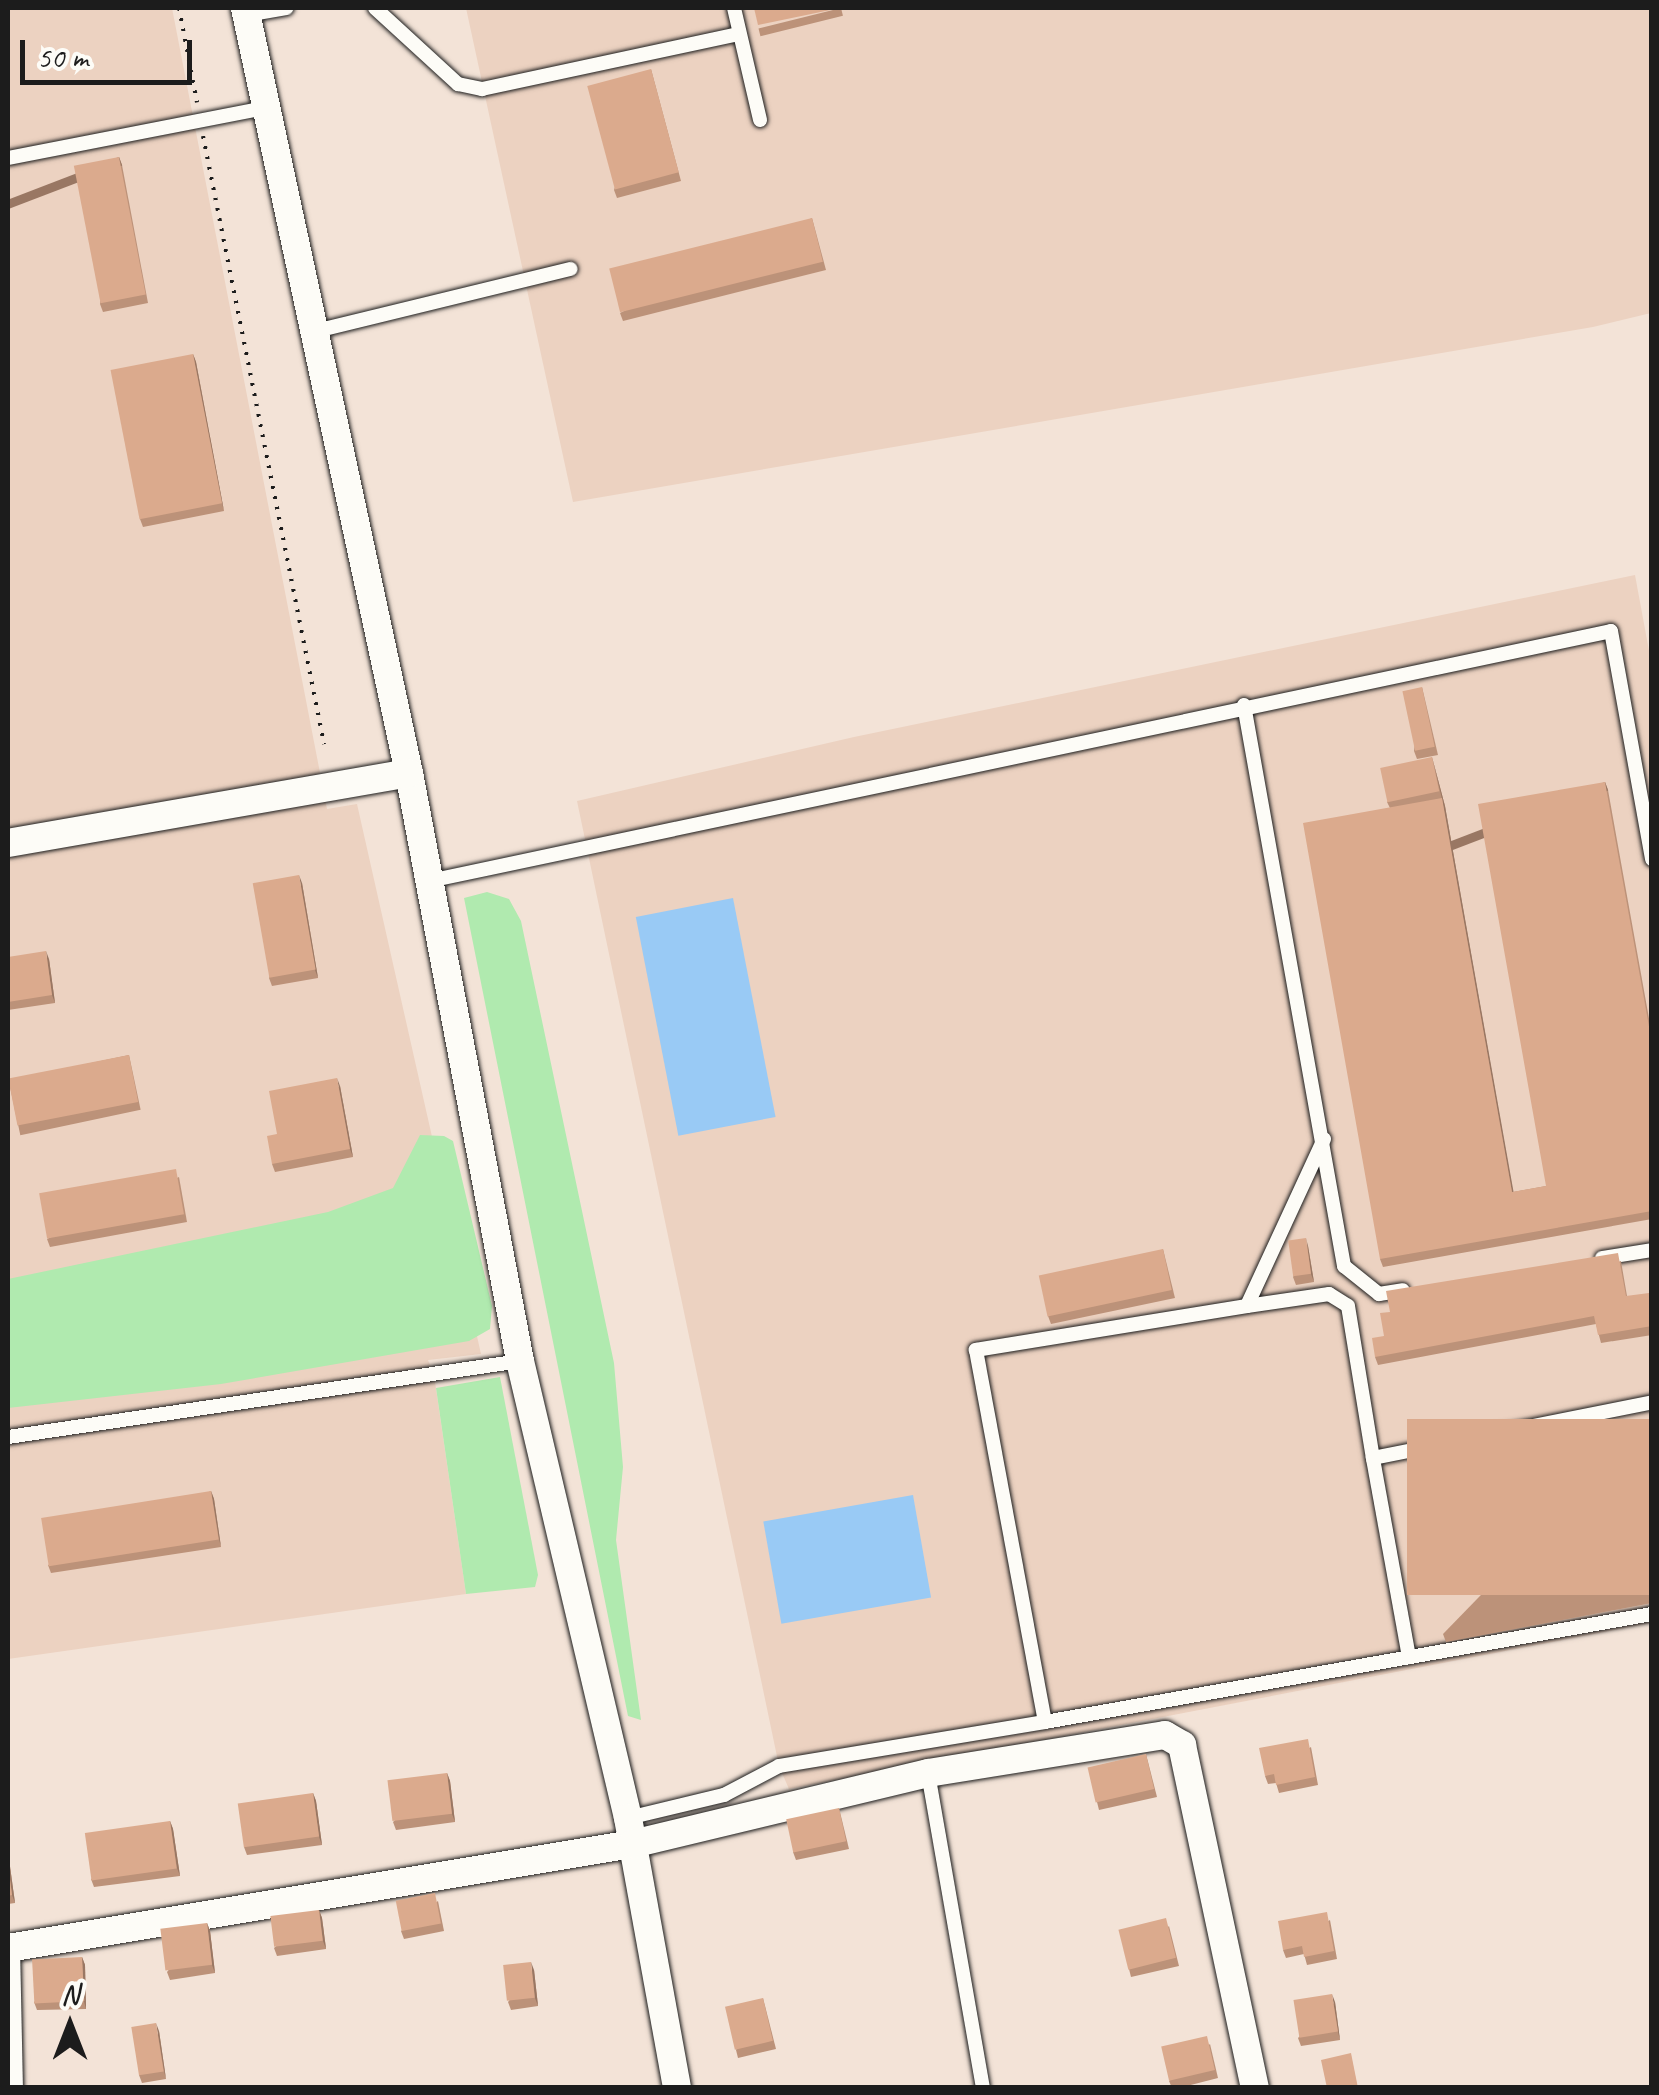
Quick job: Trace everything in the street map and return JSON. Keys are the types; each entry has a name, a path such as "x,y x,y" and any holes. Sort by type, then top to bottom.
{"street":[{"path":"246,11 409,773 520,1361 630,1831 676,2088"},
{"path":"8,842 409,773"},
{"path":"10,1948 928,1773 1165,1735 1182,1745 1254,2088"}],"lane":[{"path":"246,11 286,8"},
{"path":"375,8 458,84 482,89 739,34"},
{"path":"734,8 760,120"},
{"path":"8,158 266,108"},
{"path":"316,331 571,269"},
{"path":"429,880 1244,705 1610,631 1652,859"},
{"path":"1244,705 1344,1266 1379,1294 1418,1288"},
{"path":"1246,1306 1324,1139"},
{"path":"1593,1260 1652,1250"},
{"path":"1045,1722 976,1350 1330,1294 1348,1306 1409,1657"},
{"path":"8,1436 520,1361"},
{"path":"1374,1458 1652,1402"},
{"path":"630,1831 724,1796 779,1766 1652,1614"},
{"path":"928,1773 983,2088"},
{"path":"10,1948 16,2088"}],"path":[{"path":"179,8 324,744"}],"shaded area":[{"path":"8,8 172,8 327,809 357,804 481,1354 428,1360 434,1375 466,1594 8,1659"},
{"path":"466,8 1651,8 1651,313 1593,327 573,502"},
{"path":"1635,575 1652,667 1651,1623 789,1789 779,1766 577,801 854,737"}],"green space":[{"path":"487,892 509,899 521,921 614,1363 623,1467 616,1540 641,1720 628,1716 464,898"},
{"path":"420,1135 444,1136 453,1141 492,1306 490,1329 469,1341 221,1384 8,1408 8,1279 328,1212 393,1188"},
{"path":"500,1377 538,1575 535,1587 466,1594 436,1388"}],"water":[{"path":"733,898 776,1117 678,1136 636,917"},
{"path":"913,1495 931,1597 781,1624 763,1521"}],"building":[{"path":"754,8 840,8 758,25"},
{"path":"651,69 679,172 615,189 587,86"},
{"path":"119,157 146,294 101,303 74,166"},
{"path":"812,218 823,262 620,312 609,269"},
{"path":"193,354 222,503 140,519 111,370"},
{"path":"1422,687 1435,747 1415,751 1402,691"},
{"path":"1432,757 1439,791 1387,802 1380,768"},
{"path":"1605,782 1652,1043 1652,1211 1380,1259 1303,823 1442,798 1512,1192 1546,1186 1478,804"},
{"path":"299,875 316,970 269,978 253,883"},
{"path":"46,951 52,995 8,1002 8,957"},
{"path":"129,1055 138,1102 17,1126 8,1078"},
{"path":"337,1078 350,1149 272,1164 267,1136 277,1134 269,1091"},
{"path":"176,1169 184,1214 47,1238 39,1193"},
{"path":"1306,1238 1311,1274 1293,1276 1288,1241"},
{"path":"1163,1249 1172,1290 1048,1316 1039,1275"},
{"path":"1618,1253 1626,1296 1649,1293 1652,1326 1598,1335 1594,1316 1375,1357 1372,1338 1384,1336 1380,1313 1390,1312 1386,1291"},
{"path":"1407,1419 1652,1419 1652,1595 1407,1595"},
{"path":"211,1491 219,1539 49,1566 41,1518"},
{"path":"1308,1739 1315,1777 1276,1785 1274,1774 1265,1776 1259,1748"},
{"path":"1146,1754 1154,1789 1096,1803 1088,1767"},
{"path":"447,1773 452,1814 392,1821 387,1780"},
{"path":"313,1793 319,1837 244,1847 238,1804"},
{"path":"839,1808 846,1841 793,1852 786,1819"},
{"path":"170,1821 177,1869 92,1881 85,1833"},
{"path":"8,1864 12,1895 8,1896"},
{"path":"435,1893 441,1923 402,1931 396,1901"},
{"path":"319,1910 323,1941 274,1947 270,1916"},
{"path":"1327,1912 1334,1951 1304,1957 1302,1946 1283,1950 1278,1921"},
{"path":"1166,1918 1176,1958 1128,1970 1118,1930"},
{"path":"207,1923 212,1965 165,1970 160,1929"},
{"path":"82,1957 84,2001 34,2004 32,1960"},
{"path":"531,1962 535,1998 507,2001 503,1965"},
{"path":"1332,1994 1338,2032 1299,2038 1293,2000"},
{"path":"763,1998 773,2041 735,2050 725,2007"},
{"path":"156,2023 164,2071 139,2075 131,2027"},
{"path":"1207,2036 1215,2070 1169,2081 1161,2047"},
{"path":"1351,2053 1358,2088 1327,2088 1321,2060"}]}
